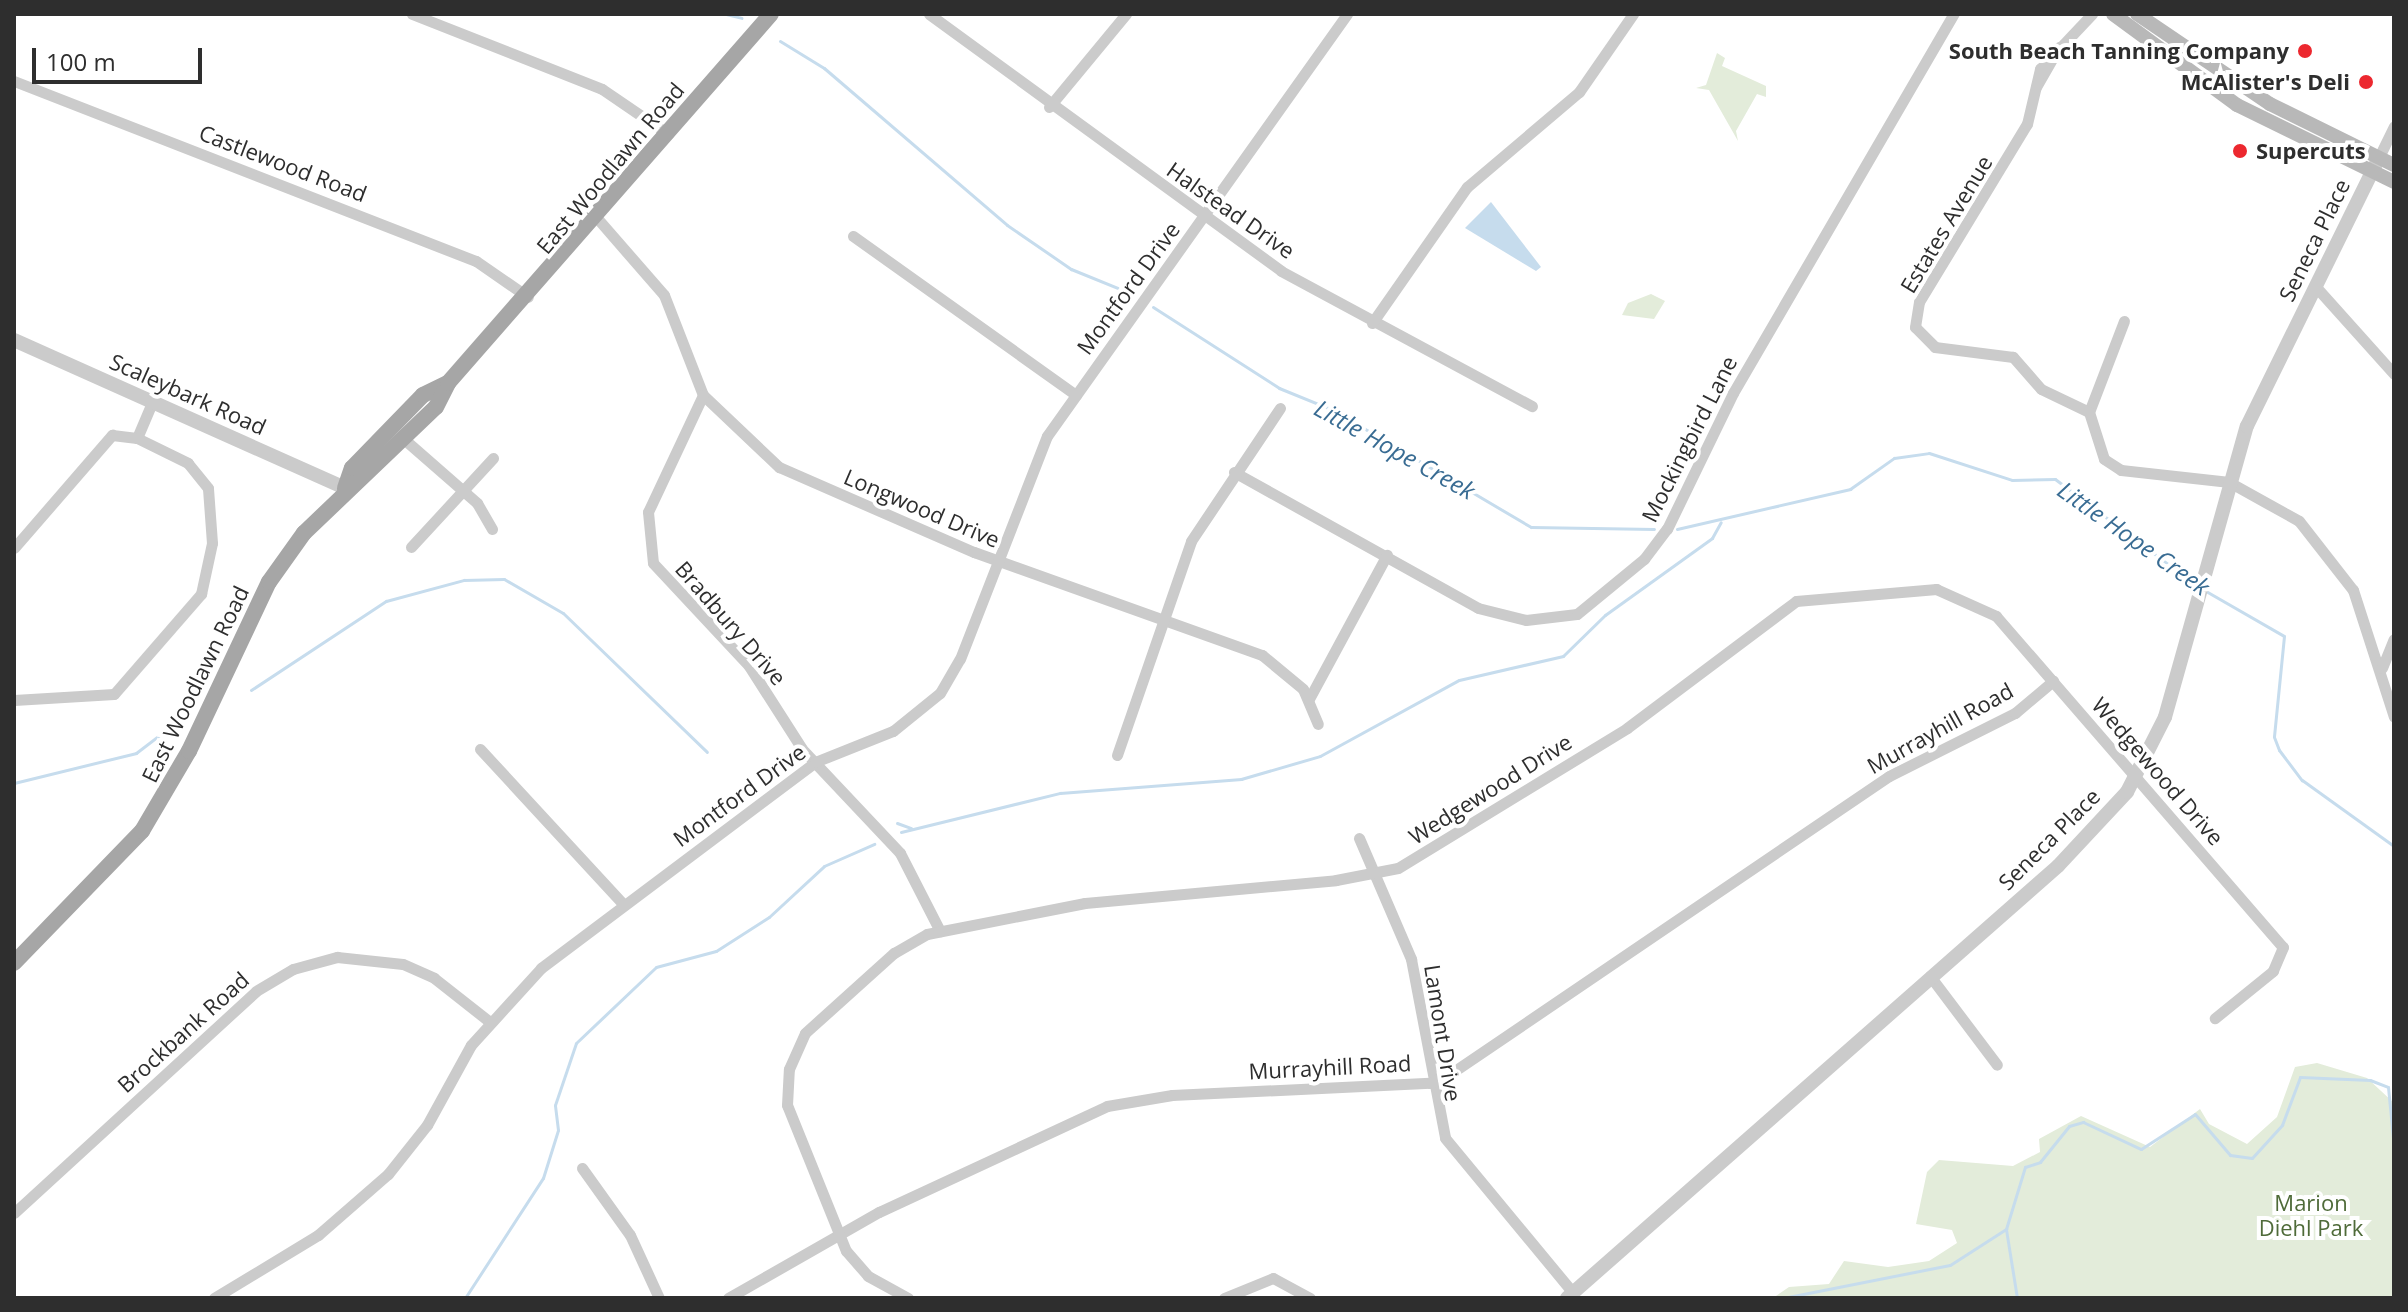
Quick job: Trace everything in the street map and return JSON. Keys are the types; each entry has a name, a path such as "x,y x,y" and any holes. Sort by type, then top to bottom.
{"main road":[{"name":"East Woodlawn Road","path":"345,488 363,481 405,440 448,383 529,297 771,14"},
{"path":"2113,14 2237,105 2376,164 2394,165"},
{"path":"2137,14 2270,104 2376,164 2394,182"},
{"name":"East Woodlawn Road","path":"14,963 142,831 189,751 269,582 345,488 352,468 423,395 448,383"}],"street":[{"path":"412,14 602,89 668,134"},
{"name":"Halstead Drive","path":"929,14 1049,107 1204,216 1372,323 1532,406"},
{"path":"1049,107 1126,14"},
{"name":"Montford Drive","path":"214,1298 318,1235 380,1182 427,1125 490,1022 541,968 815,762 900,727 940,693 960,659 1026,474 1076,395 1347,14"},
{"path":"1372,323 1467,187 1579,92 1633,14"},
{"name":"Mockingbird Lane","path":"1234,472 1478,608 1553,621 1577,614 1644,559 1954,14"},
{"name":"Estates Avenue","path":"2089,412 2041,389 2013,357 1935,347 1915,327 1919,302 2016,148 2036,87 2048,65 2059,47 2092,14"},
{"name":"Castlewood Road","path":"14,81 476,261 529,297"},
{"name":"Seneca Place","path":"1570,1296 2058,866 2136,776 2165,717 2247,426 2394,126"},
{"name":"Longwood Drive","path":"597,218 664,295 703,395 779,467 995,560 1262,655 1309,699 1318,724"},
{"path":"853,236 1076,395"},
{"path":"2316,287 2394,374"},
{"path":"2124,321 2089,412 2092,438 2113,466 2229,482 2273,501 2328,550 2353,590 2382,669 2394,717"},
{"name":"Scaleybark Road","path":"14,340 345,488"},
{"name":"Bradbury Drive","path":"703,395 652,497 650,554 670,585 749,666 815,762 900,853 940,931"},
{"path":"137,438 152,403"},
{"path":"1117,755 1191,541 1234,472 1280,408"},
{"path":"14,548 112,435 137,438 188,463 208,488 212,543 201,594 114,694 14,700"},
{"path":"405,440 463,490 492,529"},
{"path":"411,547 493,458"},
{"path":"1309,699 1387,555"},
{"name":"Wedgewood Drive","path":"908,1298 861,1271 838,1234 790,1123 793,1056 812,1024 894,953 940,931 1111,898 1375,875 1434,850 1627,728 1796,601 1955,593 1996,616 2275,937 2282,960 2215,1018"},
{"path":"2382,669 2394,639"},
{"name":"Murrayhill Road","path":"728,1298 838,1234 1107,1106 1172,1095 1430,1083 1490,1053 1889,776 2015,713 2053,681"},
{"path":"480,749 624,905"},
{"name":"Lamont Drive","path":"1359,838 1411,959 1437,1120 1455,1155 1570,1296"},
{"name":"Brockbank Road","path":"14,1213 256,991 293,969 337,957 403,964 434,978 490,1022"},
{"path":"1930,976 1997,1065"},
{"path":"582,1168 630,1235 659,1298"},
{"path":"1224,1298 1273,1278 1310,1298"}],"green space":[{"path":"1717,53 1725,58 1722,66 1766,86 1766,97 1757,94 1736,131 1738,141 1709,90 1696,88 1706,85"},
{"path":"1651,294 1665,301 1654,319 1622,315 1628,303"},
{"name":"Marion Diehl Park","path":"2317,1063 2367,1078 2394,1103 2394,1298 1773,1298 1789,1287 1829,1284 1844,1261 1888,1267 1929,1261 1957,1243 1952,1230 1916,1224 1927,1172 1939,1160 2013,1166 2040,1152 2039,1139 2081,1116 2150,1147 2200,1109 2209,1124 2247,1144 2277,1117 2295,1067"}],"water":[{"path":"1491,202 1541,267 1536,271 1465,228"}],"waterway":[{"name":"Little Hope Creek","path":"726,14 742,18"},
{"name":"Little Hope Creek","path":"780,41 824,68 1007,225 1071,269 1130,293"},
{"name":"Little Hope Creek","path":"1153,307 1279,388 1333,410 1531,527 1654,529"},
{"name":"Little Hope Creek","path":"1677,529 1850,489 1894,458 1929,453 2012,480 2055,479 2197,586"},
{"path":"901,832 1060,793 1241,779 1320,756 1459,680 1563,656 1605,615 1712,538 1721,522"},
{"path":"251,690 386,601 464,580 504,579 563,613 707,752"},
{"name":"Little Hope Creek","path":"2204,590 2284,636 2274,737 2279,750 2302,780 2394,846"},
{"path":"14,783 136,753 170,727"},
{"path":"897,823 911,828"},
{"path":"465,1298 543,1178 558,1130 555,1105 576,1043 656,967 716,951 769,917 824,866 874,844"},
{"path":"2017,1298 2006,1229 2025,1167 2040,1162 2069,1126 2083,1122 2141,1149 2195,1114 2230,1155 2252,1158 2282,1125 2300,1077 2370,1080 2388,1087 2394,1148"},
{"path":"1783,1298 1950,1265 2006,1229"}],"place":[{"name":"South Beach Tanning Company","path":"2305,51"},
{"name":"McAlister's Deli","path":"2366,82"},
{"name":"Supercuts","path":"2240,151"}]}
